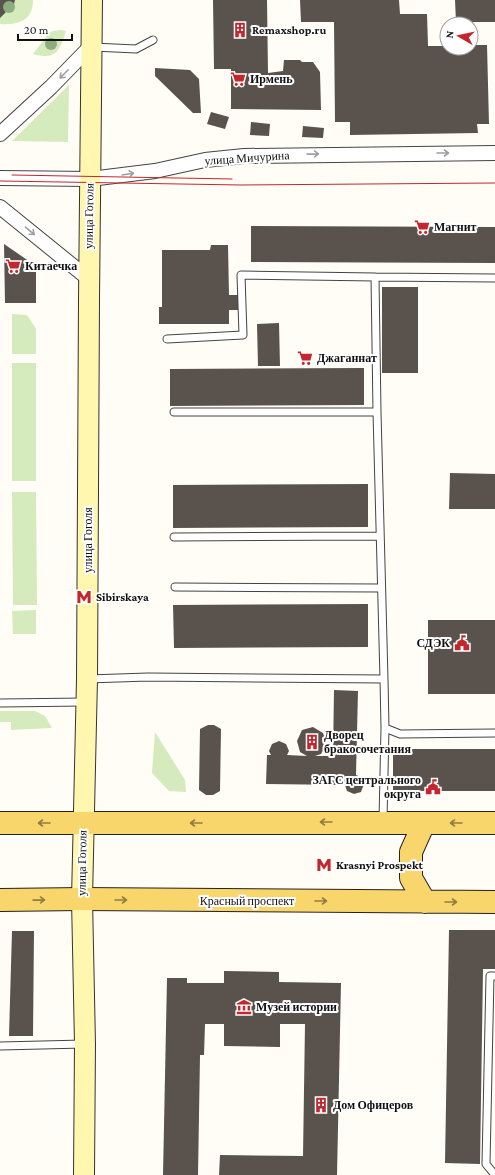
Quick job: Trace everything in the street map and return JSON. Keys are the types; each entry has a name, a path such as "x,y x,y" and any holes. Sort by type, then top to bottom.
{"main road":[{"name":"улица Гоголя","path":"84,1175 85,1044 82,899 87,679 92,0"},
{"path":"0,822 495,823"},
{"path":"424,823 411,852 411,878 425,902"},
{"name":"Красный проспект","path":"0,900 82,899 495,902"}],"street":[{"path":"0,134 51,87 91,46"},
{"name":"улица Мичурина","path":"0,178 90,179 155,170 205,160 244,156 495,153"},
{"path":"0,206 89,279"}],"lane":[{"path":"91,46 136,49 153,40"},
{"path":"167,339 243,335 241,275 495,278"},
{"path":"376,277 377,412 385,728 383,822"},
{"path":"174,412 377,412"},
{"path":"174,537 380,536"},
{"path":"175,587 382,588"},
{"path":"87,679 384,679"},
{"path":"0,703 86,702"},
{"path":"385,728 400,734 495,733"},
{"path":"494,1175 486,1164 486,1130 492,1064 490,976 495,976"},
{"path":"0,1046 85,1044"},
{"path":"486,1130 495,1130"}],"green space":[{"path":"4,0 33,0 30,13 23,20 13,24 0,24 0,2"},
{"path":"61,30 66,31 62,44 56,52 47,56 33,54 49,33"},
{"path":"69,85 68,142 12,141"},
{"path":"12,314 27,315 36,329 36,354 12,354"},
{"path":"12,363 36,363 36,481 12,481"},
{"path":"12,492 36,492 37,605 13,605"},
{"path":"36,610 36,634 13,634 12,611"},
{"path":"0,711 35,711 45,716 52,728 11,730 11,722 0,722"},
{"path":"155,732 185,780 186,792 169,791 152,773"}],"building":[{"path":"0,0 15,0 14,4 0,18"},
{"name":"Remaxshop.ru","path":"213,0 267,0 268,73 283,71 284,60 313,62 320,72 321,110 231,109 231,69 214,69"},
{"path":"300,0 399,0 400,14 427,14 428,46 439,46 439,56 479,56 479,45 487,45 489,124 477,124 478,133 350,135 350,122 335,122 334,22 301,22"},
{"path":"455,0 495,0 495,22 479,22 479,16 456,16"},
{"path":"155,68 190,70 199,79 201,113 193,113 155,76"},
{"path":"211,112 229,117 225,129 207,124"},
{"path":"251,122 270,124 269,136 250,135"},
{"path":"303,126 324,128 323,138 302,137"},
{"path":"251,226 495,227 495,263 251,262"},
{"path":"4,244 36,266 36,303 5,303"},
{"path":"211,245 228,245 229,295 239,295 239,310 229,310 229,324 159,324 159,307 162,307 162,250 210,250"},
{"path":"382,287 418,287 418,373 382,373"},
{"path":"279,323 280,366 258,366 257,324"},
{"path":"364,368 364,405 170,406 170,369"},
{"path":"450,473 495,474 495,509 449,509"},
{"path":"368,484 368,527 173,528 173,485"},
{"path":"368,604 368,647 174,648 173,605"},
{"path":"428,620 495,620 495,694 428,694"},
{"name":"Дворец бракосочетания","path":"334,690 358,691 356,775 361,777 364,784 361,792 354,794 347,791 345,785 266,784 267,755 271,755 269,751 272,744 279,741 286,744 289,751 287,755 307,756 300,752 297,741 302,730 313,727 323,733 327,744 321,754 315,756 333,756"},
{"path":"208,725 214,725 221,729 220,791 213,795 206,795 199,790 200,729"},
{"path":"393,749 495,749 495,791 393,791"},
{"path":"449,930 495,930 495,969 483,969 480,1164 445,1163"},
{"path":"12,931 34,931 33,1036 9,1036"},
{"name":"Дом Офицеров","path":"224,971 279,972 279,982 341,983 337,1175 219,1175 220,1155 303,1156 305,1024 280,1024 280,1047 224,1046 224,1024 205,1024 204,1055 200,1055 198,1175 163,1175 167,978 187,978 187,983 224,983"}],"tram line":[{"path":"12,175 232,179"},
{"path":"0,181 241,185 495,183"}],"place":[{"name":"Remaxshop.ru","path":"240,30"},
{"name":"Ирмень","path":"238,79"},
{"name":"Магнит","path":"422,227"},
{"name":"Китаечка","path":"13,266"},
{"name":"Джаганнат","path":"305,358"},
{"name":"Sibirskaya","path":"84,597"},
{"name":"СДЭК","path":"462,643"},
{"name":"Дворец бракосочетания","path":"312,742"},
{"name":"ЗАГС центрального округа","path":"433,787"},
{"name":"Krasnyi Prospekt","path":"324,865"},
{"name":"Музей истории","path":"244,1007"},
{"name":"Дом Офицеров","path":"321,1105"}]}
